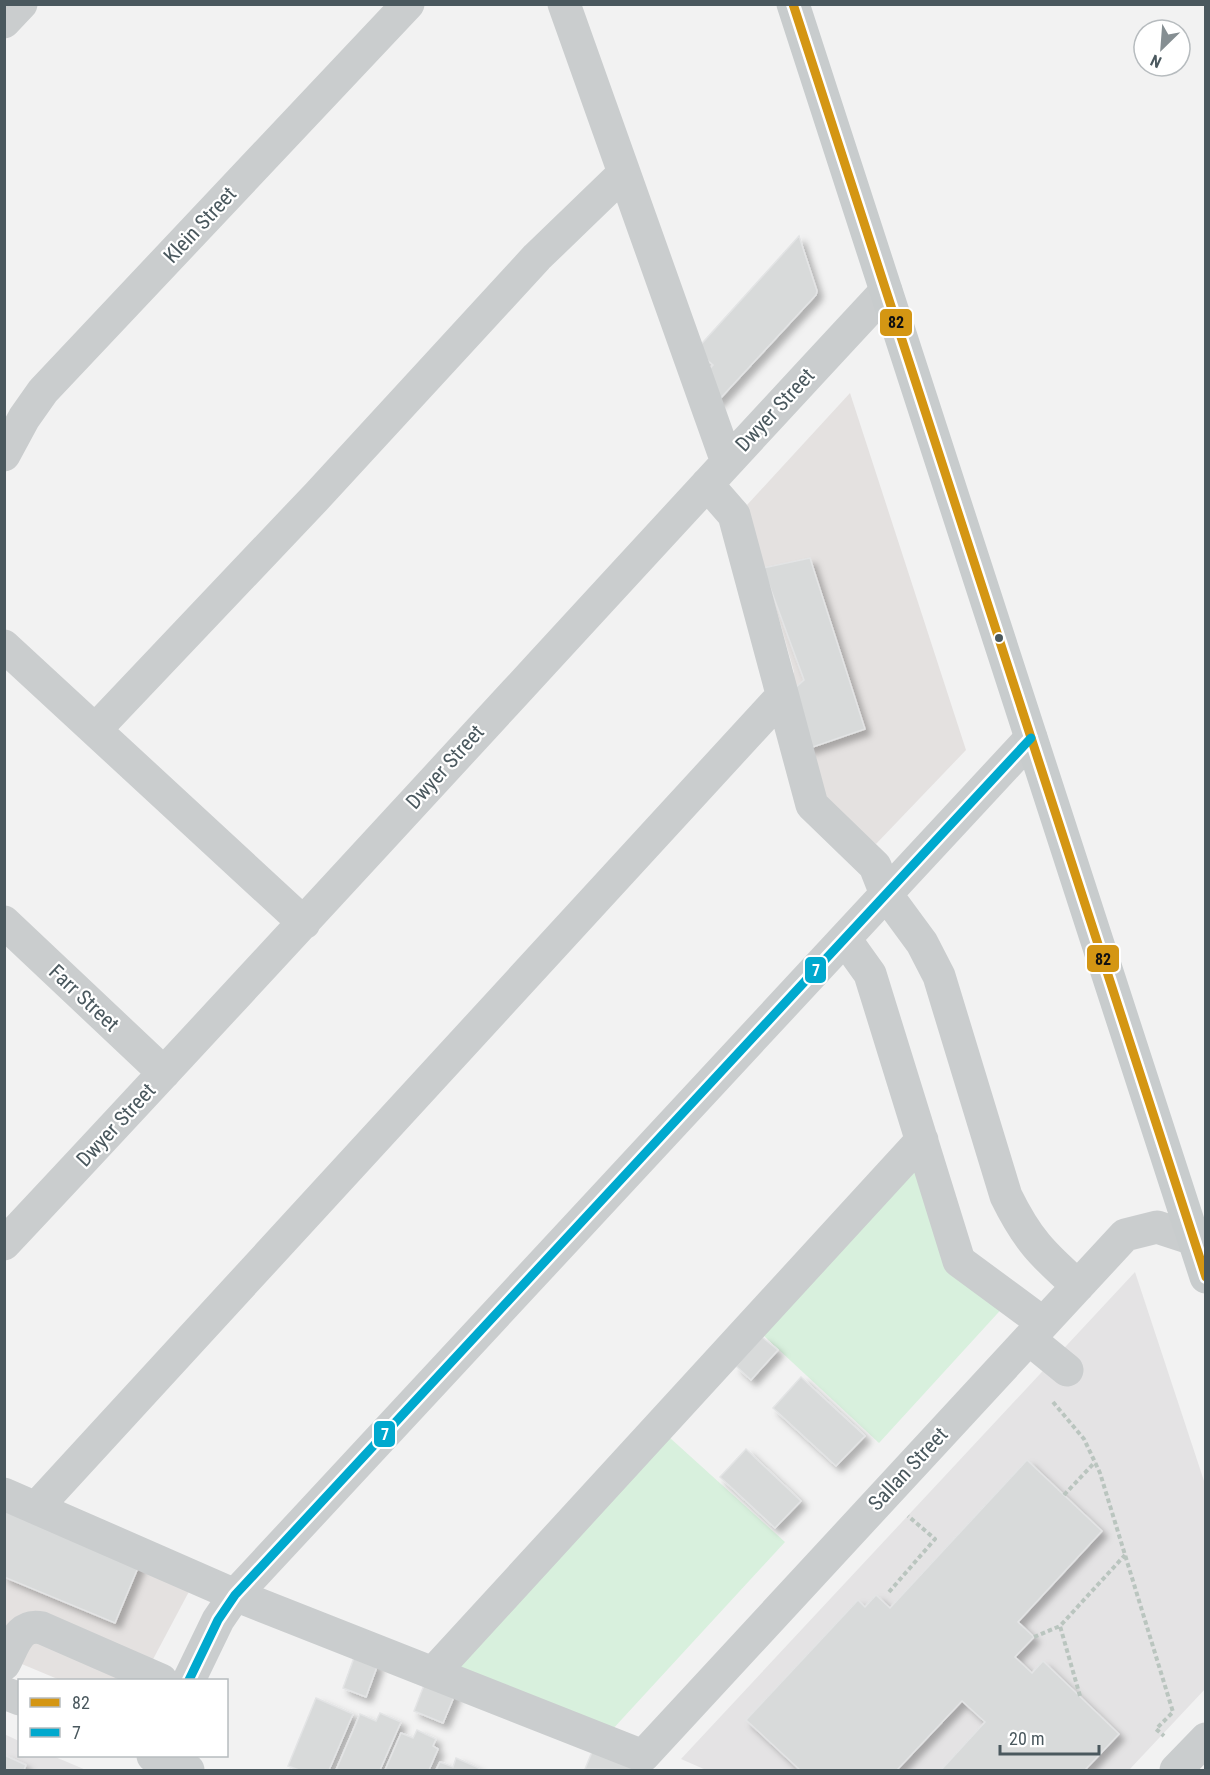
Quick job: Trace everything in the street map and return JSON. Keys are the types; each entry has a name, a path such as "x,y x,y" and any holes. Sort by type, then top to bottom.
{"main road":[{"path":"793,4 1031,738 1200,1240 1206,1277"}],"street":[{"path":"4,22 21,4"},
{"name":"Klein Street","path":"4,455 24,418 43,391 408,4"},
{"path":"564,4 624,173 717,473 734,514 812,805 875,866 886,894 922,943 939,976 1006,1196 1023,1230 1044,1257 1078,1286"},
{"path":"95,730 318,495 537,257 624,173"},
{"name":"Dwyer Street","path":"4,1244 304,923 886,291"},
{"path":"4,646 304,923"},
{"path":"36,1508 782,696"},
{"path":"189,1679 218,1620 235,1595 1031,738"},
{"name":"Farr Street","path":"4,922 165,1073"},
{"path":"845,939 870,974 959,1261 1036,1331 1066,1370"},
{"path":"4,1494 235,1595 434,1673 922,1140"},
{"name":"Sallan Street","path":"434,1673 643,1756 1125,1235 1157,1227 1200,1240"},
{"path":"4,1664 22,1630 31,1626 42,1628 159,1679"},
{"path":"4,1692 18,1698"},
{"path":"1176,1770 1206,1739"},
{"path":"156,1757 188,1770"}],"path":[{"path":"1050,1399 1084,1439 1095,1462 1173,1712 1156,1729 1167,1739"},
{"path":"1064,1495 1095,1462"},
{"path":"889,1592 935,1539 903,1512"},
{"path":"1034,1637 1060,1626 1125,1555"},
{"path":"1060,1626 1080,1696"}],"shaded area":[{"path":"850,393 966,750 876,844 820,797 786,689 794,672 747,505"},
{"path":"1135,1272 1205,1484 1206,1688 1129,1770 706,1770 681,1759"},
{"path":"4,1506 193,1584 143,1679 58,1679 5,1657"},
{"path":"4,1734 18,1741 18,1757 55,1757 86,1770 5,1770"}],"green space":[{"path":"919,1167 964,1249 1019,1290 879,1443 763,1335"},
{"path":"669,1437 785,1542 611,1731 449,1668"}],"building":[{"path":"799,236 817,291 816,295 716,403 705,374 713,365 696,350"},
{"path":"810,558 865,729 807,749 786,696 804,680 763,568"},
{"path":"762,1337 778,1350 751,1380 736,1366"},
{"path":"801,1377 865,1436 836,1466 773,1408"},
{"path":"746,1449 801,1501 775,1528 720,1477"},
{"path":"1027,1460 1102,1531 1018,1622 1034,1637 1015,1657 1032,1673 1043,1661 1119,1734 1085,1770 941,1770 985,1722 962,1701 897,1770 800,1770 746,1720 858,1600 865,1607 876,1595 890,1608"},
{"path":"4,1506 140,1563 115,1623 4,1577"},
{"path":"355,1655 378,1664 366,1697 343,1688"},
{"path":"426,1680 456,1692 443,1723 414,1711"},
{"path":"316,1698 353,1714 329,1770 299,1770 288,1766"},
{"path":"380,1713 401,1722 380,1770 336,1770 360,1714 376,1721"},
{"path":"417,1730 436,1739 433,1746 438,1749 429,1770 385,1770 401,1733 413,1738"},
{"path":"597,1740 639,1758 634,1770 585,1769"},
{"path":"4,1755 26,1765 24,1770 4,1770"},
{"path":"456,1758 479,1768 478,1770 436,1770 440,1762 453,1767"}],"transit line":[{"name":"82","path":"793,4 1206,1277"},
{"name":"7","path":"189,1679 218,1620 235,1595 1031,738"}]}
